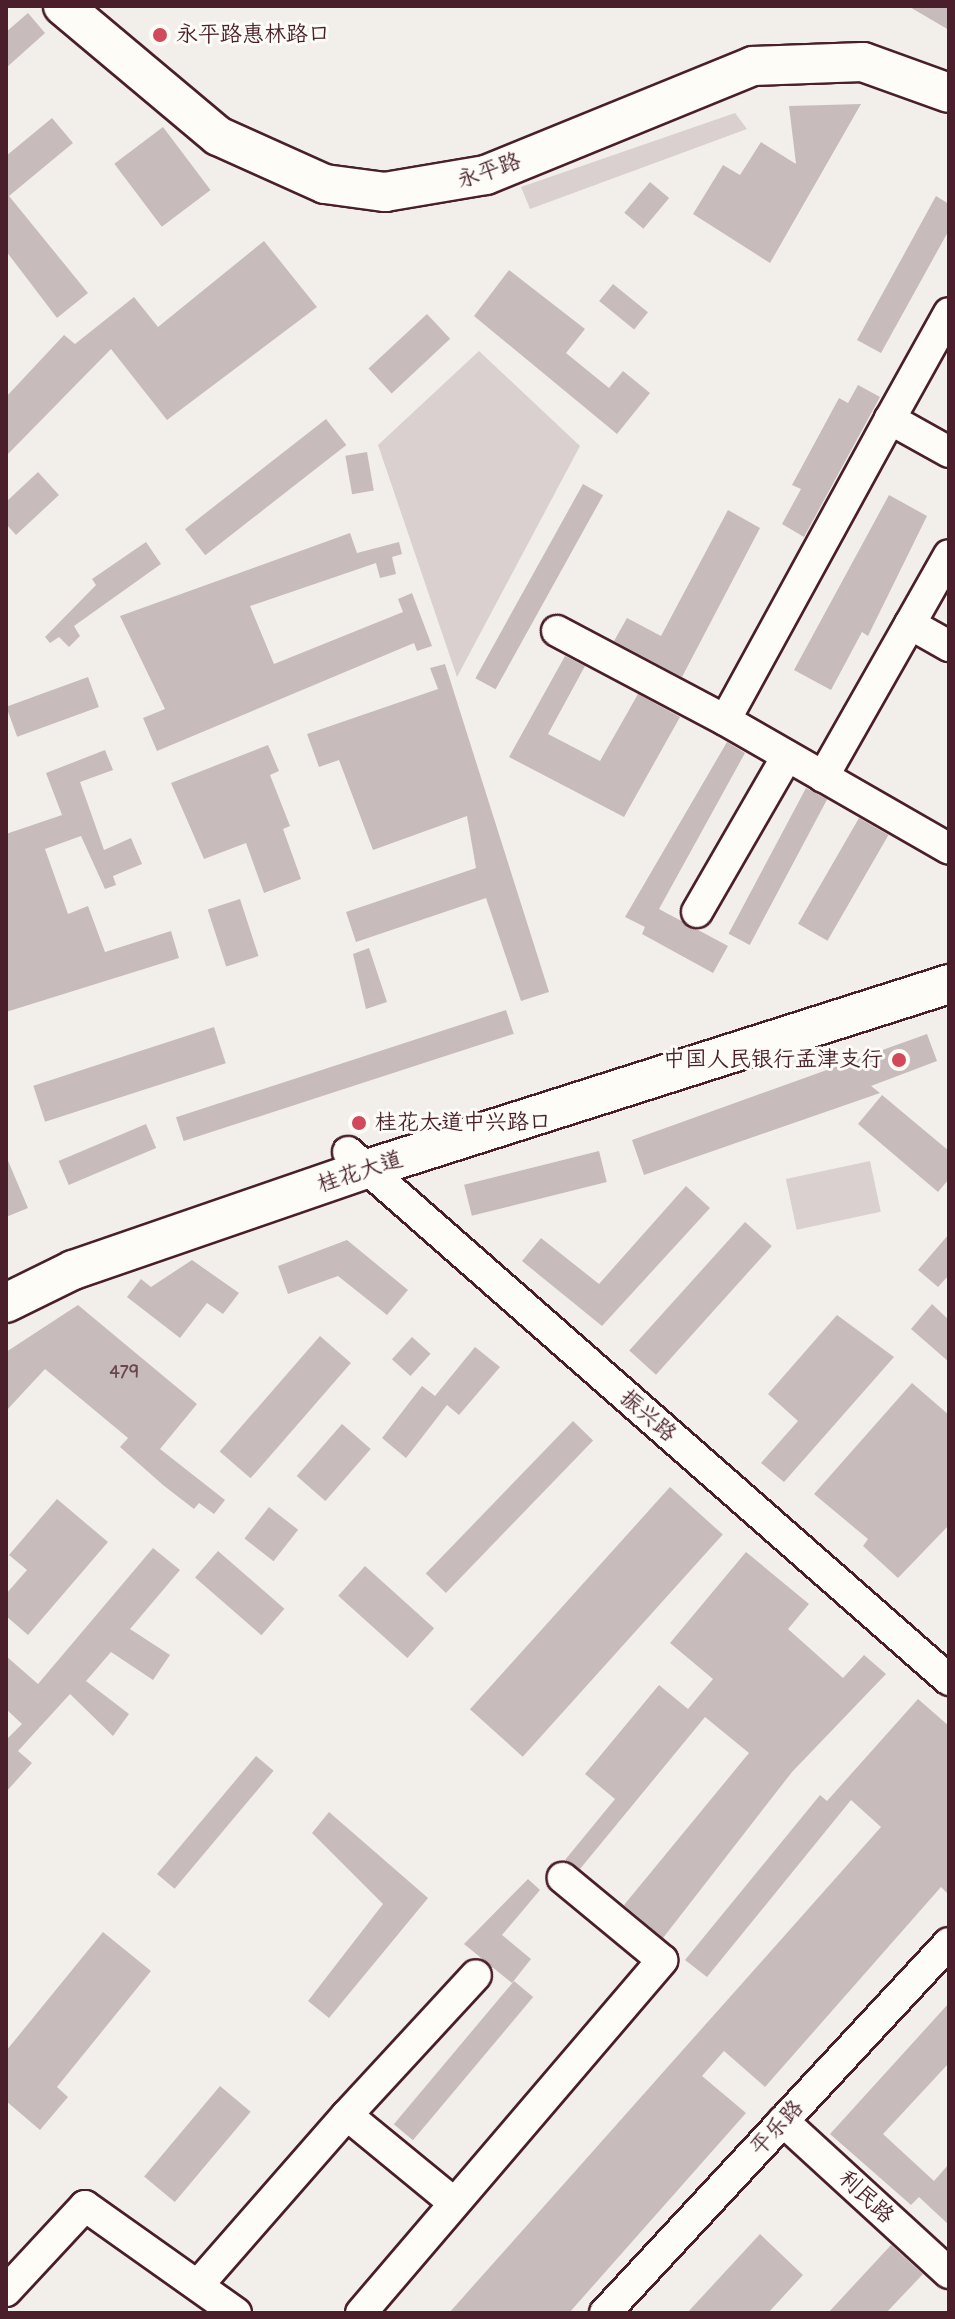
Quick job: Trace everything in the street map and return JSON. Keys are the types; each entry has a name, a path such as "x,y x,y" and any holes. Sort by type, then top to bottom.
{"main road":[{"name":"永平路","path":"63,6 218,136 325,184 385,192 486,175 753,66 863,62 949,93"},
{"name":"永平路","path":"95,6 230,118 330,164 386,171 480,155 748,45 867,42 949,70"},
{"name":"桂花大道","path":"6,1303 73,1270 357,1161 949,961"},
{"name":"桂花大道","path":"6,1278 64,1250 949,984"}],"street":[{"path":"725,720 949,313"},
{"path":"890,419 949,452"},
{"path":"823,777 949,555"},
{"path":"910,624 949,646"},
{"path":"557,631 725,720 949,849"},
{"path":"697,912 787,756"},
{"name":"振兴路","path":"357,1161 949,1680"},
{"path":"361,2313 662,1960 563,1878"},
{"name":"平乐路","path":"605,2313 949,1943"},
{"path":"198,2285 347,2115 476,1975"},
{"path":"347,2115 453,2202"},
{"name":"利民路","path":"783,2121 949,2273"},
{"path":"6,2291 85,2206 236,2313"}],"shaded area":[{"path":"735,113 747,129 530,209 521,187"},
{"path":"479,351 580,446 457,677 378,445"},
{"path":"870,1161 881,1212 797,1230 786,1179"}],"building":[{"path":"908,6 949,6 949,30"},
{"path":"28,13 45,33 6,68 6,32"},
{"path":"861,104 770,263 693,214 723,165 740,175 761,142 796,164 789,106"},
{"path":"52,118 73,143 9,196 88,293 57,318 6,251 6,156"},
{"path":"163,127 211,190 162,227 114,164"},
{"path":"650,182 669,198 643,229 624,213"},
{"path":"936,196 949,204 949,230 881,353 857,340"},
{"path":"264,241 317,307 167,420 111,349 6,456 6,397 64,335 75,344 134,297 158,327"},
{"path":"509,270 585,329 566,353 609,388 623,371 650,393 617,434 474,316"},
{"path":"613,284 648,312 634,329 599,301"},
{"path":"427,314 450,339 392,393 368,369"},
{"path":"858,385 880,397 804,537 782,524 801,489 792,485 839,398 848,403"},
{"path":"326,419 346,445 205,555 185,529"},
{"path":"367,452 374,490 352,494 345,456"},
{"path":"38,472 59,495 16,535 6,524 6,502"},
{"path":"583,484 603,495 495,689 475,678"},
{"path":"889,495 927,516 868,636 862,632 831,690 794,670"},
{"path":"728,510 760,528 682,677 614,641 627,618 661,636"},
{"path":"350,533 357,553 399,542 402,554 392,557 396,574 380,578 376,563 250,606 274,664 403,612 398,599 412,593 432,646 417,651 414,643 157,751 143,718 165,709 120,616"},
{"path":"146,542 161,564 74,626 80,636 69,647 59,637 50,643 45,637 96,585 92,579"},
{"path":"565,656 585,666 548,734 600,761 638,694 680,717 624,817 509,757"},
{"path":"445,664 549,992 521,1001 486,898 356,942 346,912 476,868 467,816 373,850 339,760 319,767 307,734 438,689 430,668"},
{"path":"88,677 99,707 17,737 6,707"},
{"path":"727,742 745,753 659,909 728,946 713,973 642,934 645,927 625,917"},
{"path":"268,745 279,771 270,775 290,826 283,829 301,879 264,893 246,843 204,859 171,783"},
{"path":"105,750 113,770 80,782 104,850 131,838 142,864 113,876 116,885 105,889 81,836 45,849 68,914 88,906 105,952 171,931 179,958 6,1012 6,834 62,815 46,773"},
{"path":"806,788 827,799 750,945 729,934"},
{"path":"859,818 888,835 827,941 798,924"},
{"path":"240,899 259,956 226,967 208,910"},
{"path":"369,948 387,1002 366,1009 353,954"},
{"path":"506,1010 514,1034 184,1141 176,1117"},
{"path":"214,1027 226,1063 45,1122 33,1086"},
{"path":"927,1034 937,1061 871,1086 880,1093 644,1175 632,1140"},
{"path":"882,1095 949,1151 949,1179 938,1192 858,1124"},
{"path":"146,1124 156,1148 69,1185 59,1161"},
{"path":"599,1151 607,1182 472,1216 464,1185"},
{"path":"6,1156 28,1208 6,1217"},
{"path":"686,1186 710,1208 602,1326 522,1261 541,1238 599,1284"},
{"path":"745,1222 772,1246 656,1375 629,1351"},
{"path":"949,1234 949,1275 938,1287 918,1270"},
{"path":"347,1240 408,1290 387,1315 338,1276 288,1294 278,1266"},
{"path":"192,1260 239,1293 223,1314 207,1303 180,1338 127,1297 141,1279 151,1287"},
{"path":"932,1304 949,1320 949,1362 911,1329"},
{"path":"78,1305 197,1404 160,1449 225,1500 214,1514 199,1503 194,1509 163,1485 120,1447 128,1438 45,1369 6,1411 6,1352"},
{"path":"837,1315 894,1357 784,1482 761,1463 798,1421 768,1394"},
{"path":"320,1336 351,1363 251,1478 220,1451"},
{"path":"412,1337 431,1354 411,1376 392,1359"},
{"path":"475,1347 500,1367 459,1415 447,1405 406,1458 382,1438 422,1386 435,1396"},
{"path":"912,1383 949,1415 949,1525 898,1578 863,1546 868,1539 814,1494"},
{"path":"573,1421 593,1440 446,1593 426,1574"},
{"path":"342,1424 371,1449 325,1501 297,1476"},
{"path":"670,1487 723,1535 523,1757 470,1709"},
{"path":"57,1499 108,1542 28,1635 6,1616 6,1594 27,1570 9,1555"},
{"path":"269,1507 298,1530 274,1561 244,1539"},
{"path":"153,1548 180,1570 130,1629 170,1655 153,1680 111,1652 86,1681 129,1714 113,1736 70,1694 18,1751 32,1763 6,1792 6,1740 22,1724 6,1709 6,1656 38,1684"},
{"path":"218,1551 284,1609 261,1635 195,1577"},
{"path":"746,1552 809,1604 788,1629 843,1678 864,1655 886,1674 792,1772 663,1938 624,1905 749,1753 705,1717 580,1869 565,1860 615,1799 585,1774 659,1685 688,1709 713,1679 670,1643"},
{"path":"365,1566 434,1628 407,1658 338,1596"},
{"path":"918,1699 949,1726 949,1895 941,1887 765,2087 724,2051 702,2076 746,2113 569,2313 449,2313 881,1827 851,1800 707,1977 685,1960 820,1795 827,1801"},
{"path":"256,1756 274,1771 175,1889 157,1874"},
{"path":"329,1812 428,1898 329,2018 308,2001 383,1904 312,1833"},
{"path":"528,1879 540,1890 502,1935 531,1959 512,1983 464,1944"},
{"path":"103,1932 151,1971 57,2087 68,2097 40,2130 6,2101 6,2051"},
{"path":"514,1981 533,1997 413,2140 394,2124"},
{"path":"949,2003 949,2063 883,2134 934,2181 949,2164 949,2225 919,2197 911,2205 830,2134"},
{"path":"220,2086 251,2112 175,2202 144,2176"},
{"path":"760,2234 803,2275 768,2313 687,2313"},
{"path":"891,2245 923,2274 886,2313 828,2313"}],"place":[{"name":"永平路惠林路口","path":"160,35"},
{"name":"中国人民银行孟津支行","path":"899,1060"},
{"name":"桂花大道中兴路口","path":"359,1123"}]}
